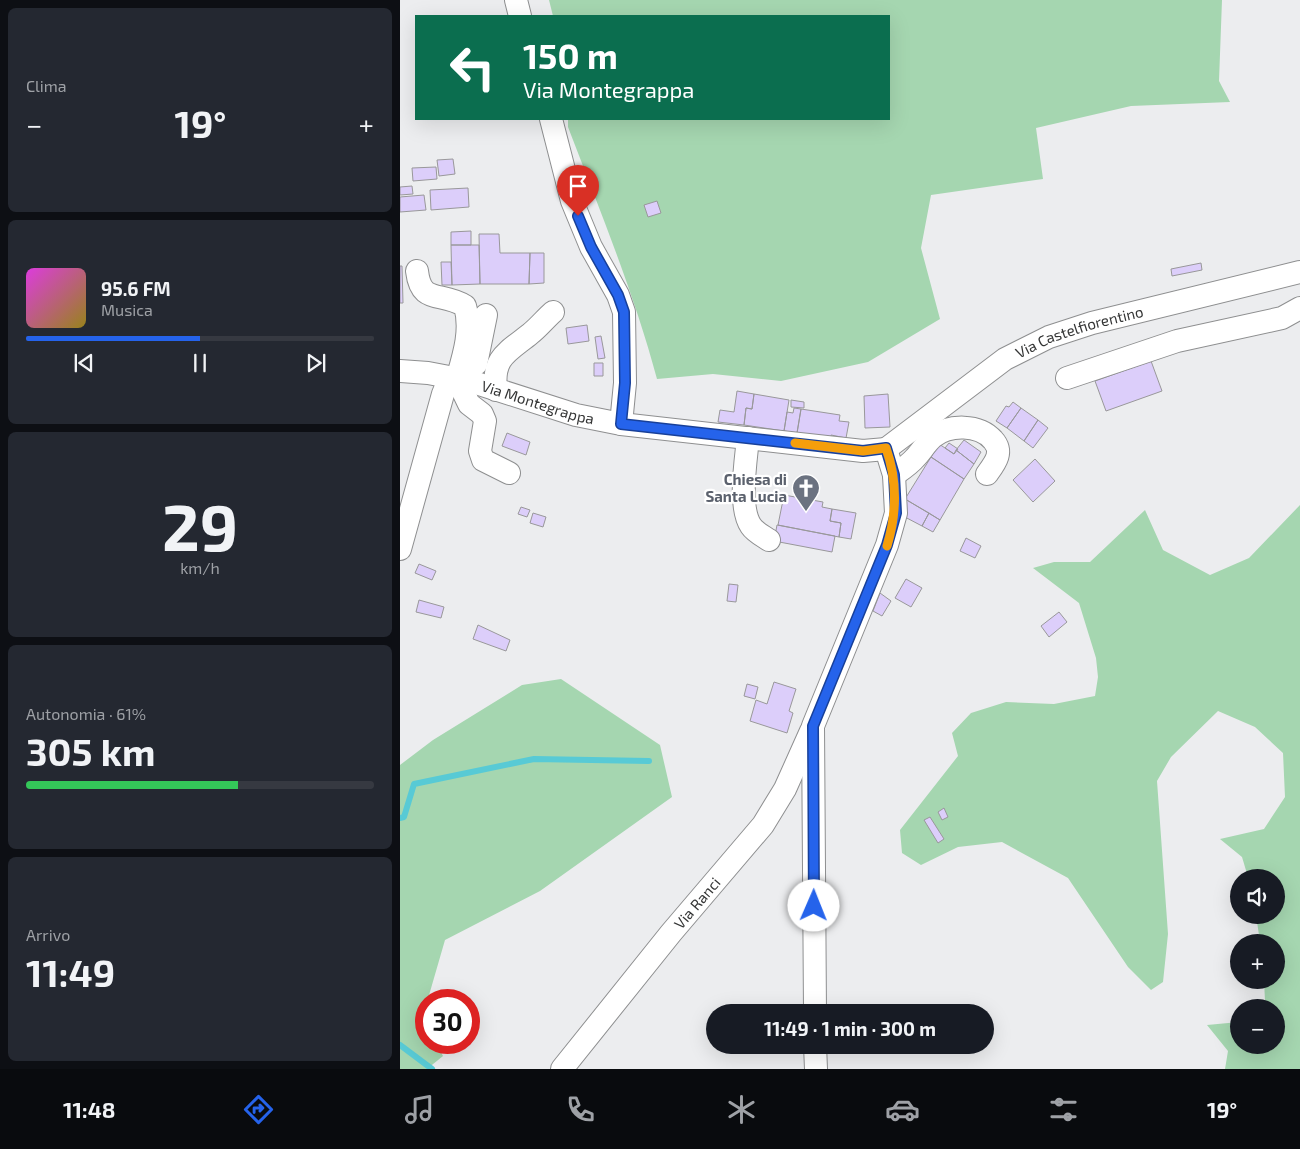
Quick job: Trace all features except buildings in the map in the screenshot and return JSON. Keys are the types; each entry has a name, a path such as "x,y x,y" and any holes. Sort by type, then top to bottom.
{"street":[{"path":"516,0 520,15"},
{"path":"551,120 572,201 591,247 618,295 624,312 625,383 621,424"},
{"path":"417,271 419,286 426,294 454,300 465,306 468,319 459,379 469,404 482,414 485,421 480,451 483,460 509,473"},
{"name":"Via Castelfiorentino","path":"886,448 977,379 1031,345 1092,322 1300,272"},
{"path":"1067,378 1177,341 1282,318 1300,308"},
{"path":"496,390 495,377 500,360 511,347 530,334 553,312"},
{"path":"400,548 443,394 478,359 486,315"},
{"name":"Via Montegrappa","path":"400,370 459,379 576,415 621,424 863,451 886,448"},
{"path":"894,475 914,460 934,437 954,428 972,428 988,434 997,444 998,457 987,474"},
{"path":"748,438 745,467 747,518 752,528 769,540"},
{"name":"Via Ranci","path":"562,1069 671,933 763,825 785,789 813,726 887,545 896,513 894,475 886,448"},
{"path":"813,726 815,1004"},
{"path":"815,1054 816,1069"}],"green space":[{"path":"549,0 1222,0 1219,81 1230,102 1131,106 1036,128 1043,179 931,195 921,248 940,319 868,362 781,381 713,374 657,379 638,315 568,127 568,120 890,120 890,15 553,15"},
{"path":"1300,505 1300,1069 1225,1069 1228,1051 1207,1025 1230,1023 1230,1054 1285,1054 1285,999 1265,999 1264,989 1285,989 1285,934 1259,934 1257,924 1285,924 1285,869 1246,869 1242,857 1220,839 1264,829 1285,797 1283,753 1255,727 1218,711 1171,757 1157,781 1168,934 1163,982 1151,990 1128,967 1068,878 1002,842 958,847 921,865 902,853 900,830 958,756 952,733 971,713 1006,702 1054,704 1095,696 1098,677 1096,658 1079,603 1033,568 1054,562 1090,562 1145,510 1163,550 1210,575 1249,558"},
{"path":"561,679 660,745 672,797 540,891 445,940 431,989 415,989 415,1054 442,1054 443,1056 427,1069 400,1069 400,765 433,740 522,685"}],"waterway":[{"path":"400,818 404,817 414,784 534,759 649,761"},
{"path":"400,1045 432,1069"}],"slow traffic":[{"path":"795,443 863,451 886,448 894,475 896,513 887,546"}],"place":[{"name":"Chiesa di Santa Lucia","path":"806,512"}],"route":[{"path":"578,216 591,247 618,295 624,312 625,383 621,424 863,451 886,448 892,464 896,513 887,545 846,641 822,708 813,726 815,810 814,906"}]}
